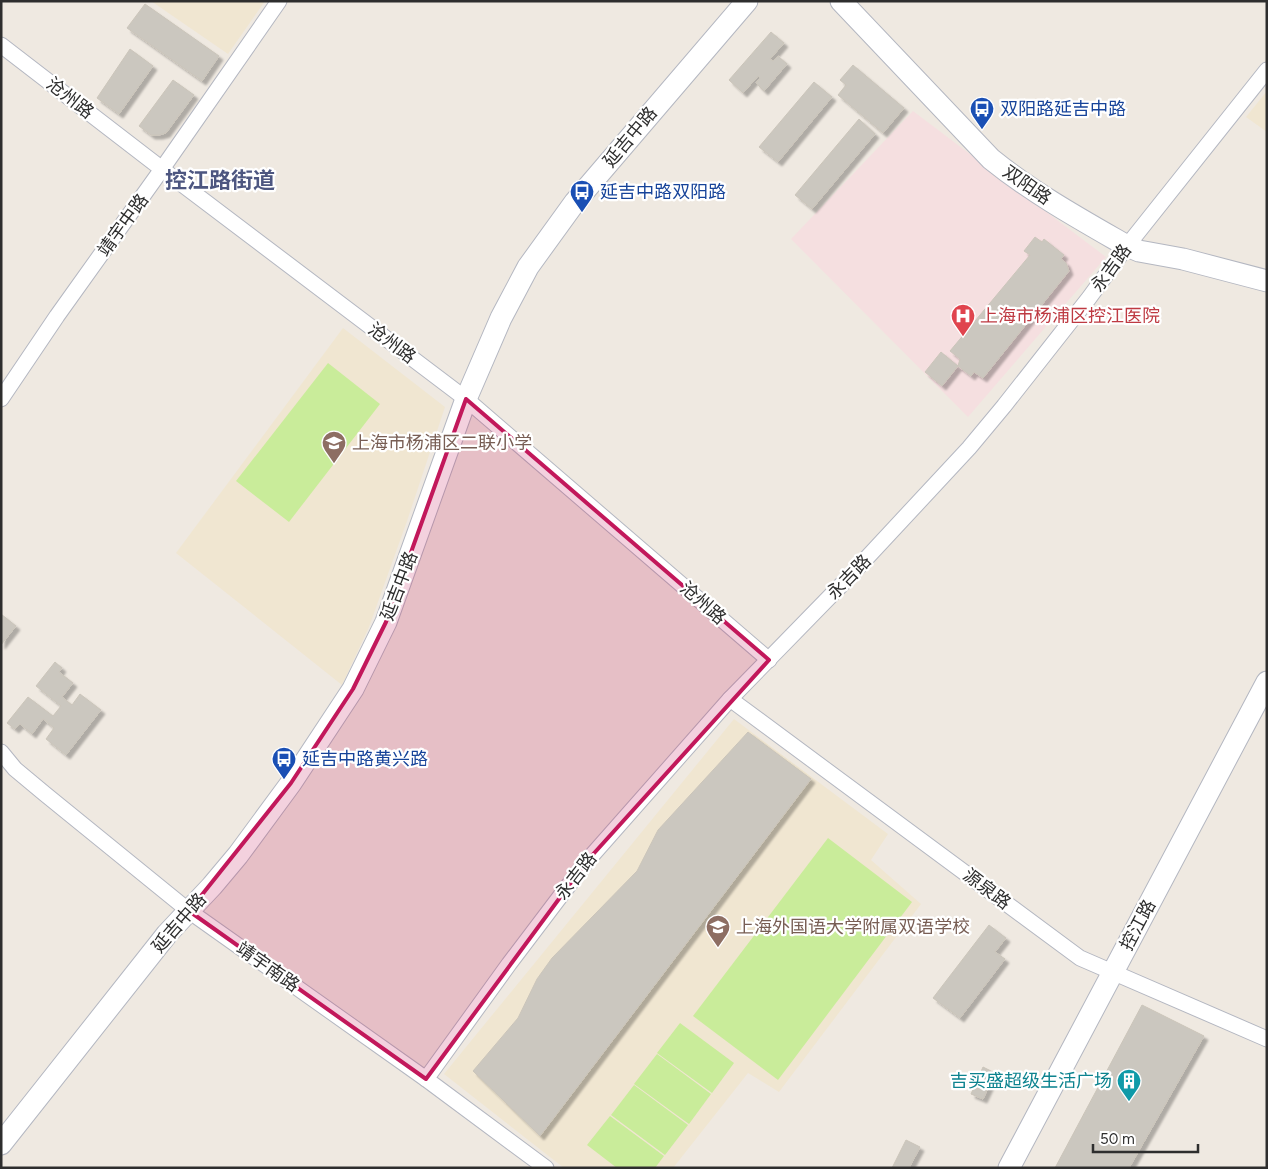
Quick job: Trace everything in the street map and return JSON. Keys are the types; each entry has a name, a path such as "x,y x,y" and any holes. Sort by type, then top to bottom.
{"street":[{"name":"靖宇中路","path":"1,399 279,1"},
{"name":"延吉中路","path":"1,1144 168,934 238,855 285,791 353,689 386,622 466,399 501,318 528,267 575,202 747,1"},
{"name":"双阳路","path":"841,1 991,159 1016,180 1053,204 1126,246 1139,251 1183,259 1267,281"},
{"name":"沧州路","path":"1,45 466,399 769,660"},
{"name":"永吉路","path":"426,1079 509,964 587,861 730,699 849,577 969,448 1089,298 1126,246 1267,70"},
{"name":"控江路","path":"1009,1168 1267,682"},
{"name":"源泉路","path":"730,699 1080,958 1267,1039"},
{"name":"靖宇南路","path":"1,752 15,769 44,794 190,911 426,1079 546,1168"}],"highlighted area":[{"path":"466,399 769,660 587,861 426,1079 189,911 291,783 353,689 386,622"}],"shaded area":[{"path":"151,1 265,1 228,54"},
{"path":"1267,91 1267,132 1246,117"},
{"name":"上海市杨浦区控江医院","path":"913,111 1106,257 968,417 791,239"},
{"name":"上海市杨浦区二联小学","path":"343,328 445,407 369,627 342,685 176,553"},
{"name":"上海外国语大学附属双语学校","path":"734,719 888,834 871,860 921,904 779,1092 748,1073 673,1168 564,1168 444,1074"}],"green space":[{"path":"328,363 380,404 289,522 236,481"},
{"path":"828,838 912,902 778,1080 693,1016"},
{"path":"680,1023 734,1063 712,1093 657,1053"},
{"path":"657,1054 711,1094 689,1124 634,1084"},
{"path":"634,1085 688,1125 665,1155 611,1115"},
{"path":"610,1116 664,1156 655,1168 617,1168 587,1145"}],"building":[{"path":"145,4 219,56 202,81 127,28"},
{"path":"771,32 784,43 770,59 773,61 778,56 787,64 764,91 756,83 760,78 758,76 743,93 729,80"},
{"path":"130,49 153,66 119,114 97,98"},
{"path":"853,65 904,108 883,133 838,95 846,85 840,80"},
{"path":"173,80 194,95 166,133 151,135 139,126"},
{"path":"814,82 832,97 778,162 759,147"},
{"path":"859,119 875,134 812,209 795,195"},
{"path":"1035,237 1042,242 1044,239 1064,255 1061,259 1066,263 1069,271 983,378 974,372 971,376 958,366 960,359 950,351 1030,255 1024,251"},
{"path":"941,352 958,366 942,386 925,372"},
{"path":"1,614 16,626 1,645"},
{"path":"55,662 62,668 59,672 73,683 62,697 72,705 80,694 101,710 66,755 46,739 54,728 43,719 32,734 20,724 15,729 7,723 28,697 53,716 61,706 36,686"},
{"path":"748,732 811,779 540,1136 473,1071 518,1018 537,979 552,958 637,871 658,830"},
{"path":"989,925 1006,938 995,952 1005,959 960,1018 933,998"},
{"name":"吉买盛超级生活广场","path":"1142,1005 1204,1036 1129,1168 1055,1168"},
{"path":"983,1067 995,1073 983,1099 971,1094"},
{"path":"906,1140 920,1147 909,1168 892,1168"}],"place":[{"name":"双阳路延吉中路","path":"982,130"},
{"name":"延吉中路双阳路","path":"582,213"},
{"name":"上海市杨浦区控江医院","path":"963,337"},
{"name":"上海市杨浦区二联小学","path":"334,464"},
{"name":"延吉中路黄兴路","path":"284,780"},
{"name":"上海外国语大学附属双语学校","path":"718,948"},
{"name":"吉买盛超级生活广场","path":"1129,1102"}],"district":[{"name":"控江路街道","path":"220,180"}]}
